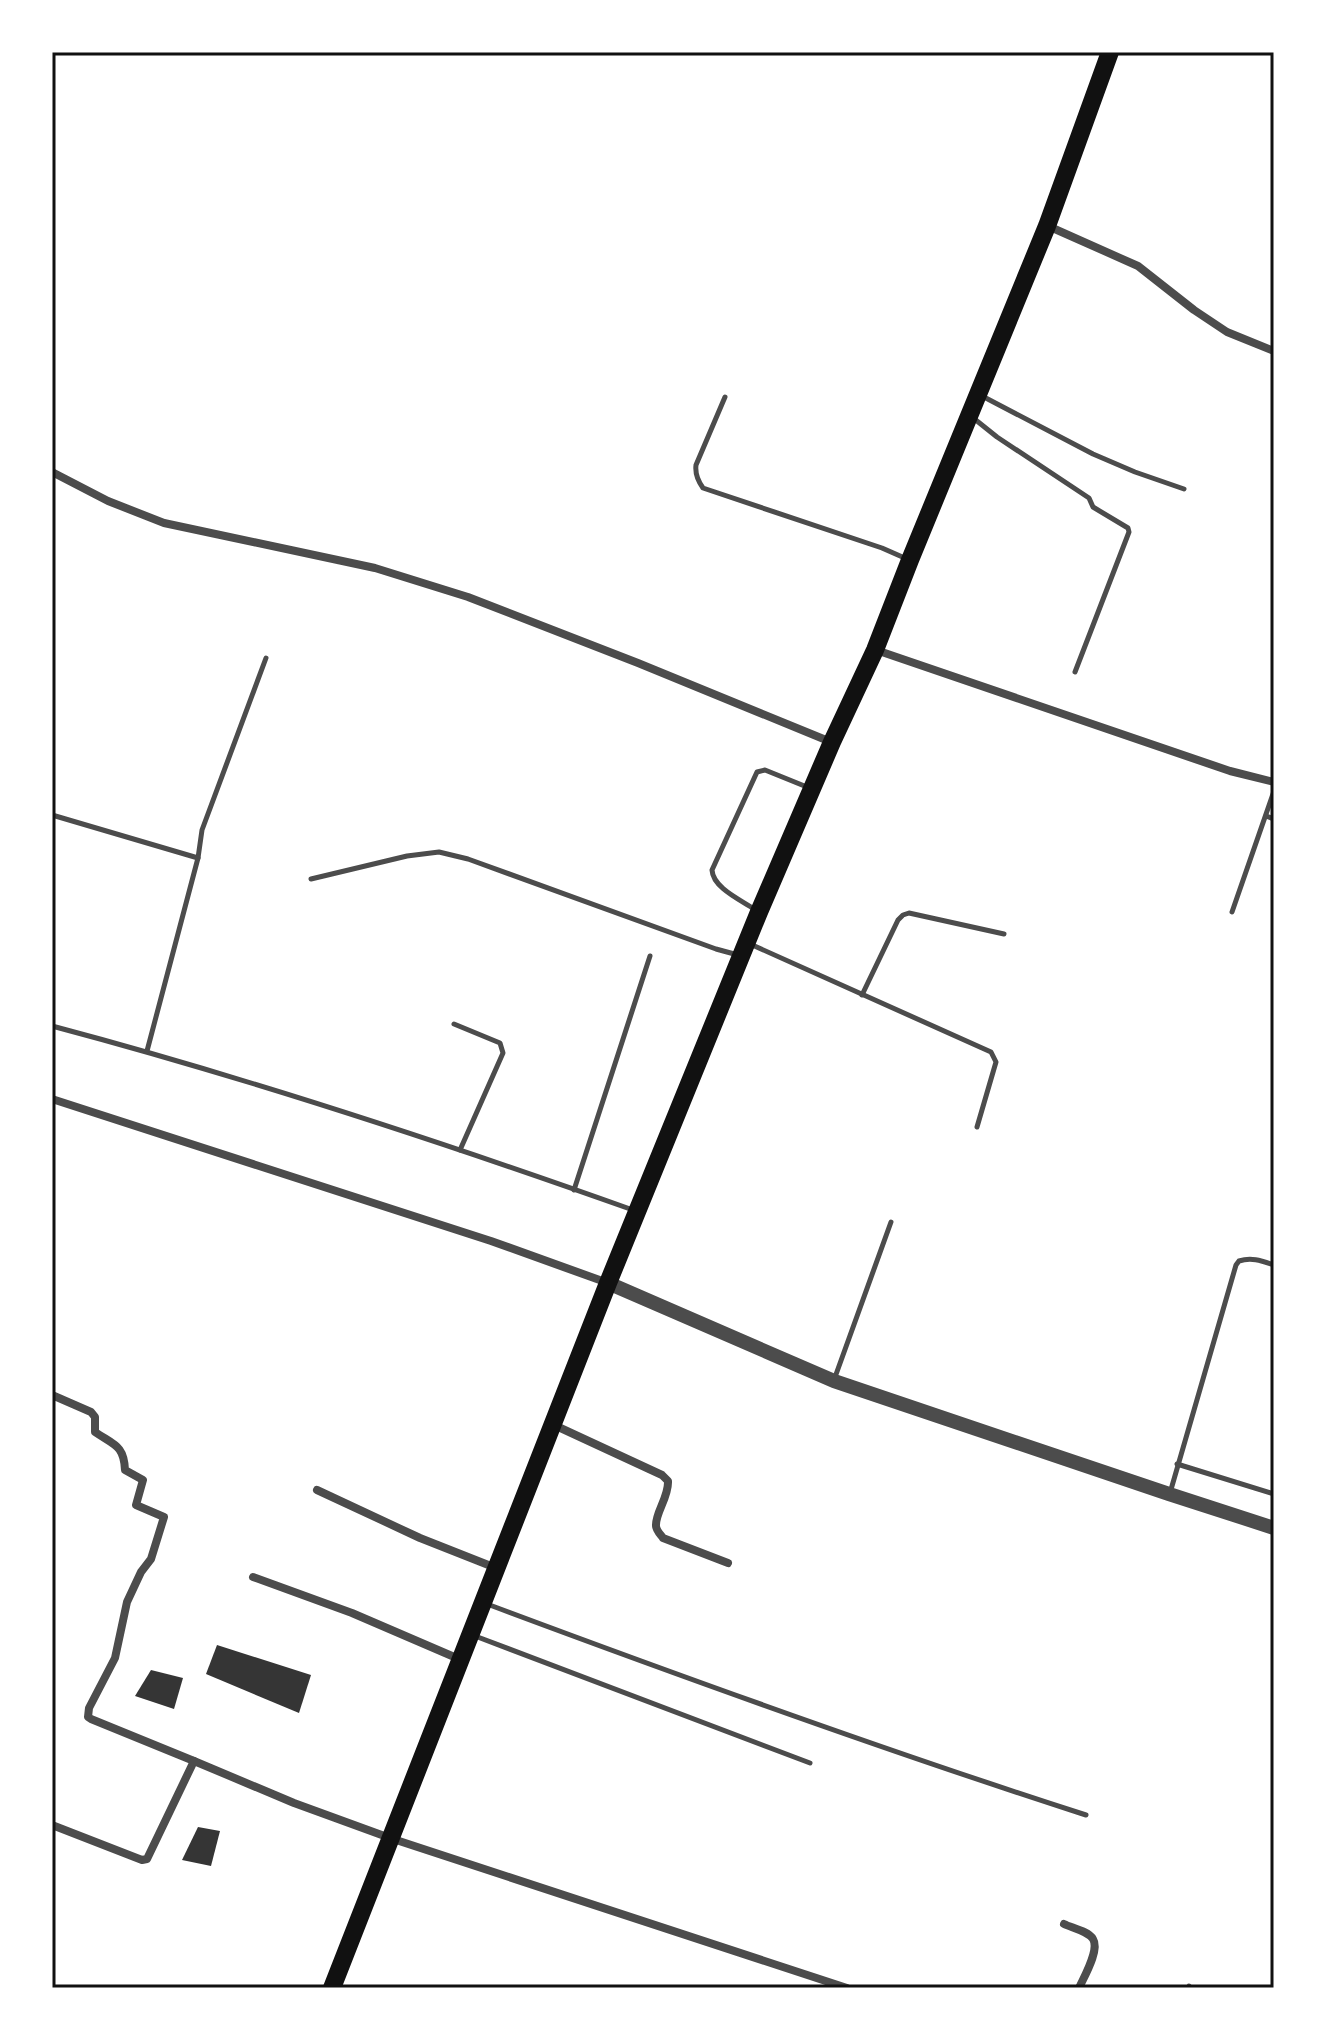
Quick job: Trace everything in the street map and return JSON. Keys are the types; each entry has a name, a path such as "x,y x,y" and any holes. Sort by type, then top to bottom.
{"main road":[{"path":"332,1988 608,1283 759,912 875,650 1047,226 1110,52"}],"street":[{"path":"1047,226 1138,266 1227,332 1274,351"},
{"path":"52,472 108,501 164,523 375,568 468,597 832,742"},
{"path":"875,650 1230,771 1274,782"},
{"path":"52,1099 491,1241 608,1283 834,1381 1274,1528"},
{"path":"52,1395 91,1412 95,1417 95,1432 120,1447 125,1458 125,1470 143,1480 136,1505 164,1517 151,1559 127,1602 115,1658 89,1708 88,1717 294,1803 390,1838 847,1988"},
{"path":"554,1425 662,1475 668,1481 668,1488 656,1525 658,1532 663,1538 728,1563"},
{"path":"317,1490 420,1538 497,1568"},
{"path":"253,1577 352,1613 459,1659"},
{"path":"52,1825 142,1860 147,1859 194,1761"},
{"path":"1064,1924 1093,1938 1095,1945 1095,1953 1079,1988"}],"lane":[{"path":"978,394 1093,454 1184,489"},
{"path":"725,397 696,465 698,482 703,488 910,560"},
{"path":"970,416 1089,498 1093,507 1128,528 1075,672"},
{"path":"147,1051 198,858 202,830 266,658"},
{"path":"759,912 717,883 712,870 757,772 765,770 812,789"},
{"path":"1232,912 1274,791"},
{"path":"52,815 198,858"},
{"path":"1266,816 1274,819"},
{"path":"311,879 407,856 439,852 468,859 716,949 744,949 862,995 991,1052 996,1062 977,1127"},
{"path":"862,995 903,915 909,913 1004,934"},
{"path":"574,1190 650,956"},
{"path":"454,1024 500,1043 503,1053 460,1150"},
{"path":"52,1026 147,1051 460,1150 638,1212"},
{"path":"834,1381 891,1222"},
{"path":"1169,1494 1236,1265 1246,1259 1274,1265"},
{"path":"1177,1464 1274,1494"},
{"path":"483,1603 757,1703 1086,1815"},
{"path":"470,1634 810,1763"}],"building":[{"path":"217,1645 311,1675 299,1713 206,1674"},
{"path":"151,1670 183,1678 174,1709 135,1696"},
{"path":"198,1827 220,1831 211,1866 182,1860"}]}
